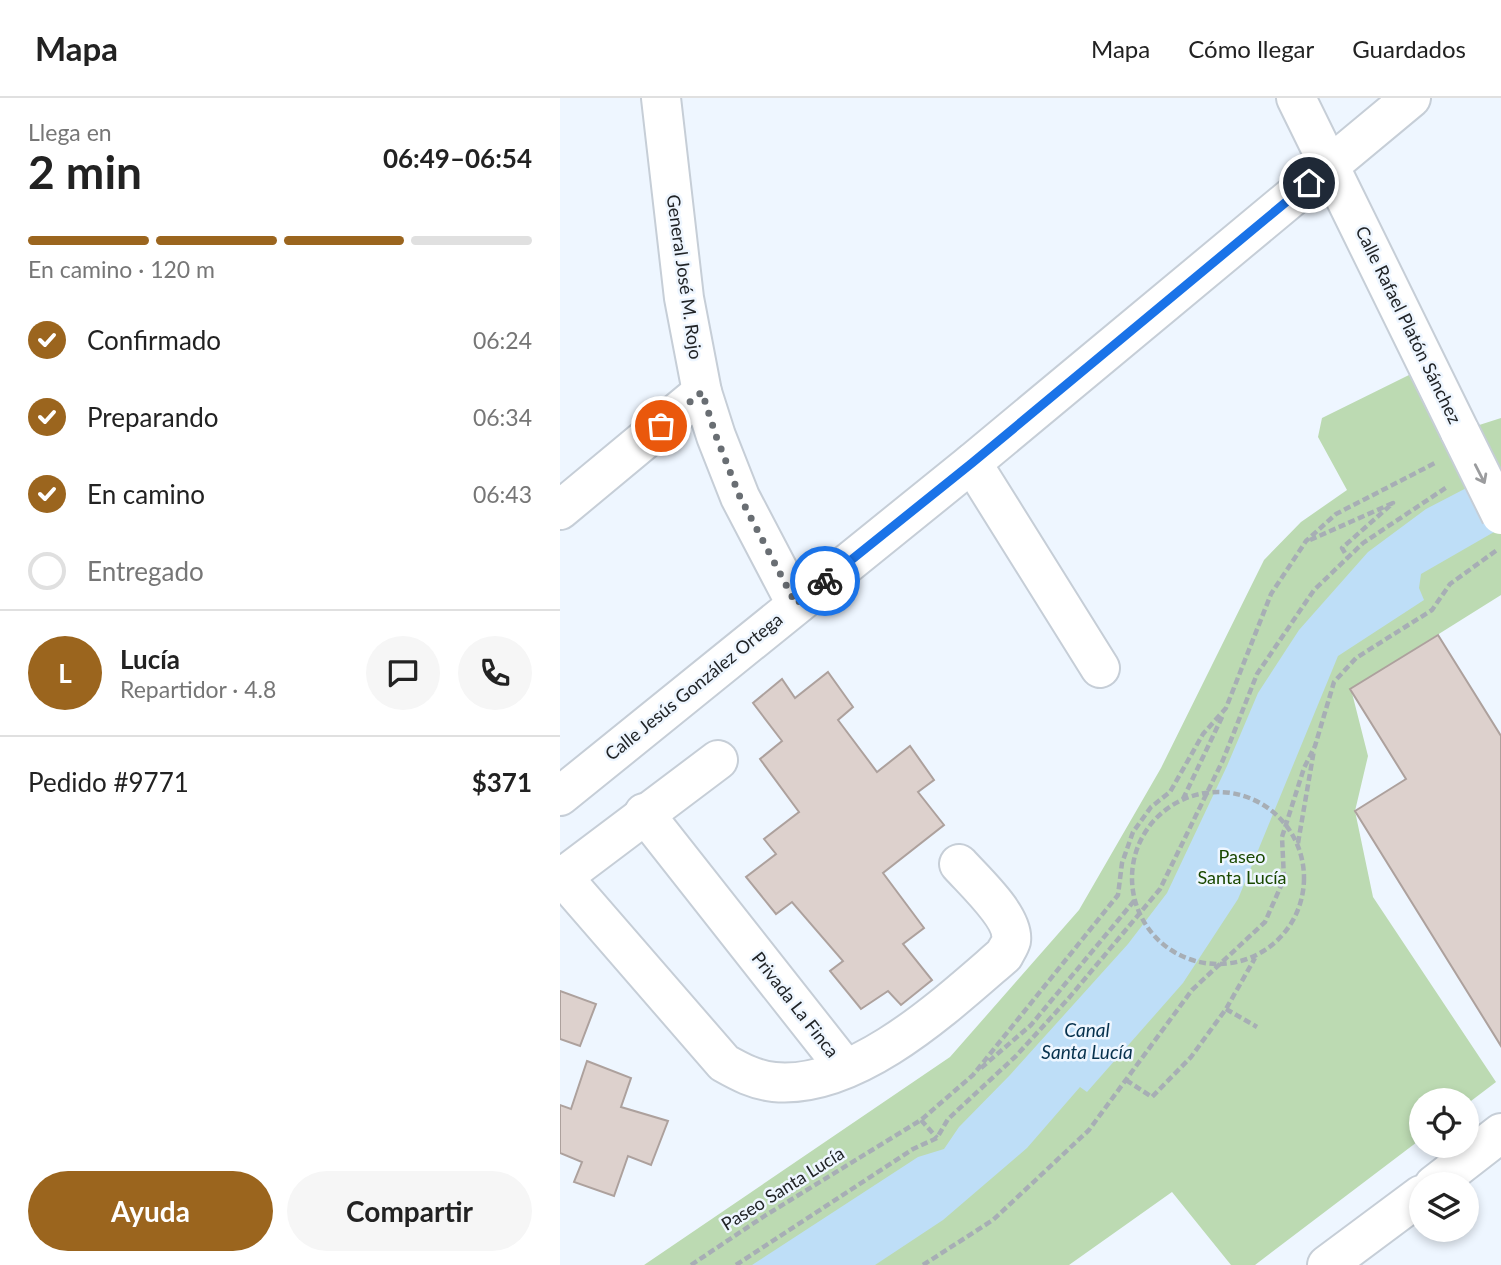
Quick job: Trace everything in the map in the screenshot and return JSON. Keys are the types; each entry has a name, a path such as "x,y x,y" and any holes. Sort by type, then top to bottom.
{"street":[{"name":"General José M. Rojo","path":"661,98 684,298 702,392 740,497 796,604"},
{"name":"Calle Rafael Platón Sánchez","path":"1296,98 1330,165 1449,447 1501,515"},
{"name":"Calle Jesús González Ortega","path":"560,796 972,463 1411,98"},
{"path":"560,510 702,392"},
{"path":"972,463 1100,668"},
{"name":"Privada La Finca","path":"644,813 845,1068 808,1080 774,1082 747,1076 724,1063 561,877 644,813 718,760"},
{"path":"845,1068 885,1049 931,1018 1004,955 1011,942 1010,929 960,864"},
{"path":"1451,1172 1501,1133"},
{"path":"1327,1265 1409,1204"}],"path":[{"name":"Paseo Santa Lucía","path":"691,1265 766,1215 920,1120 973,1075 1118,895 1122,863 1133,832 1151,807 1170,792 1203,734 1226,708 1271,594 1306,541 1336,514 1449,447"},
{"path":"736,1265 913,1149 937,1138 948,1119 1016,1056 1068,999 1160,889 1223,760 1256,674 1314,590 1363,543 1449,486"},
{"path":"1306,541 1393,503 1342,548 1348,558"},
{"path":"1298,843 1315,746 1334,682 1343,670 1377,643 1432,610 1450,584 1501,548"},
{"path":"1183,799 1226,708"},
{"path":"923,1265 993,1220 1088,1129 1192,990 1265,922 1284,879 1282,837 1304,768 1315,746"},
{"path":"1209,792 1237,793 1262,803 1283,820 1298,843 1305,869 1304,896 1294,921 1277,943 1255,958 1230,965 1205,964 1181,957 1160,943 1144,924 1134,901 1131,877 1135,853 1146,831 1162,812 1183,799 1209,792"},
{"path":"973,1075 1031,1025 1134,901"},
{"path":"1126,1080 1152,1097 1191,1057 1226,1009 1255,958"},
{"path":"1226,1009 1257,1027"},
{"path":"920,1120 937,1138"}],"green space":[{"name":"Paseo Santa Lucía","path":"1409,375 1445,436 1501,418 1501,595 1351,689 1368,756 1355,811 1373,897 1496,1082 1479,1095 1479,1088 1409,1088 1409,1148 1255,1265 1231,1265 1172,1192 1069,1265 644,1265 950,1057 1079,910 1161,768 1264,560 1301,522 1347,490 1318,437 1322,418"}],"water":[{"name":"Canal Santa Lucía","path":"1501,470 1501,528 1421,574 1419,588 1424,600 1338,656 1238,899 1183,983 1087,1092 1080,1087 1027,1148 943,1220 875,1265 752,1265 918,1157 944,1149 959,1127 1010,1075 1128,944 1167,893 1258,693 1299,630 1368,552 1426,509"}],"building":[{"path":"1438,635 1501,736 1501,1046 1355,811 1406,779 1350,689"},
{"path":"828,672 853,707 838,720 877,772 910,746 934,780 918,792 944,825 883,873 924,928 903,944 932,980 901,1005 888,991 861,1009 830,971 843,961 792,902 776,914 746,877 776,854 764,839 799,812 760,759 782,741 753,703 782,679 795,698"},
{"path":"560,991 596,1004 580,1046 560,1039"},
{"path":"587,1061 631,1078 621,1107 668,1121 651,1165 628,1156 614,1196 574,1182 582,1162 560,1153 560,1105 571,1109"}],"way so far":[{"path":"661,426 702,392 740,497 796,604 825,581"}],"route":[{"path":"825,581 972,463 1309,183"}]}
